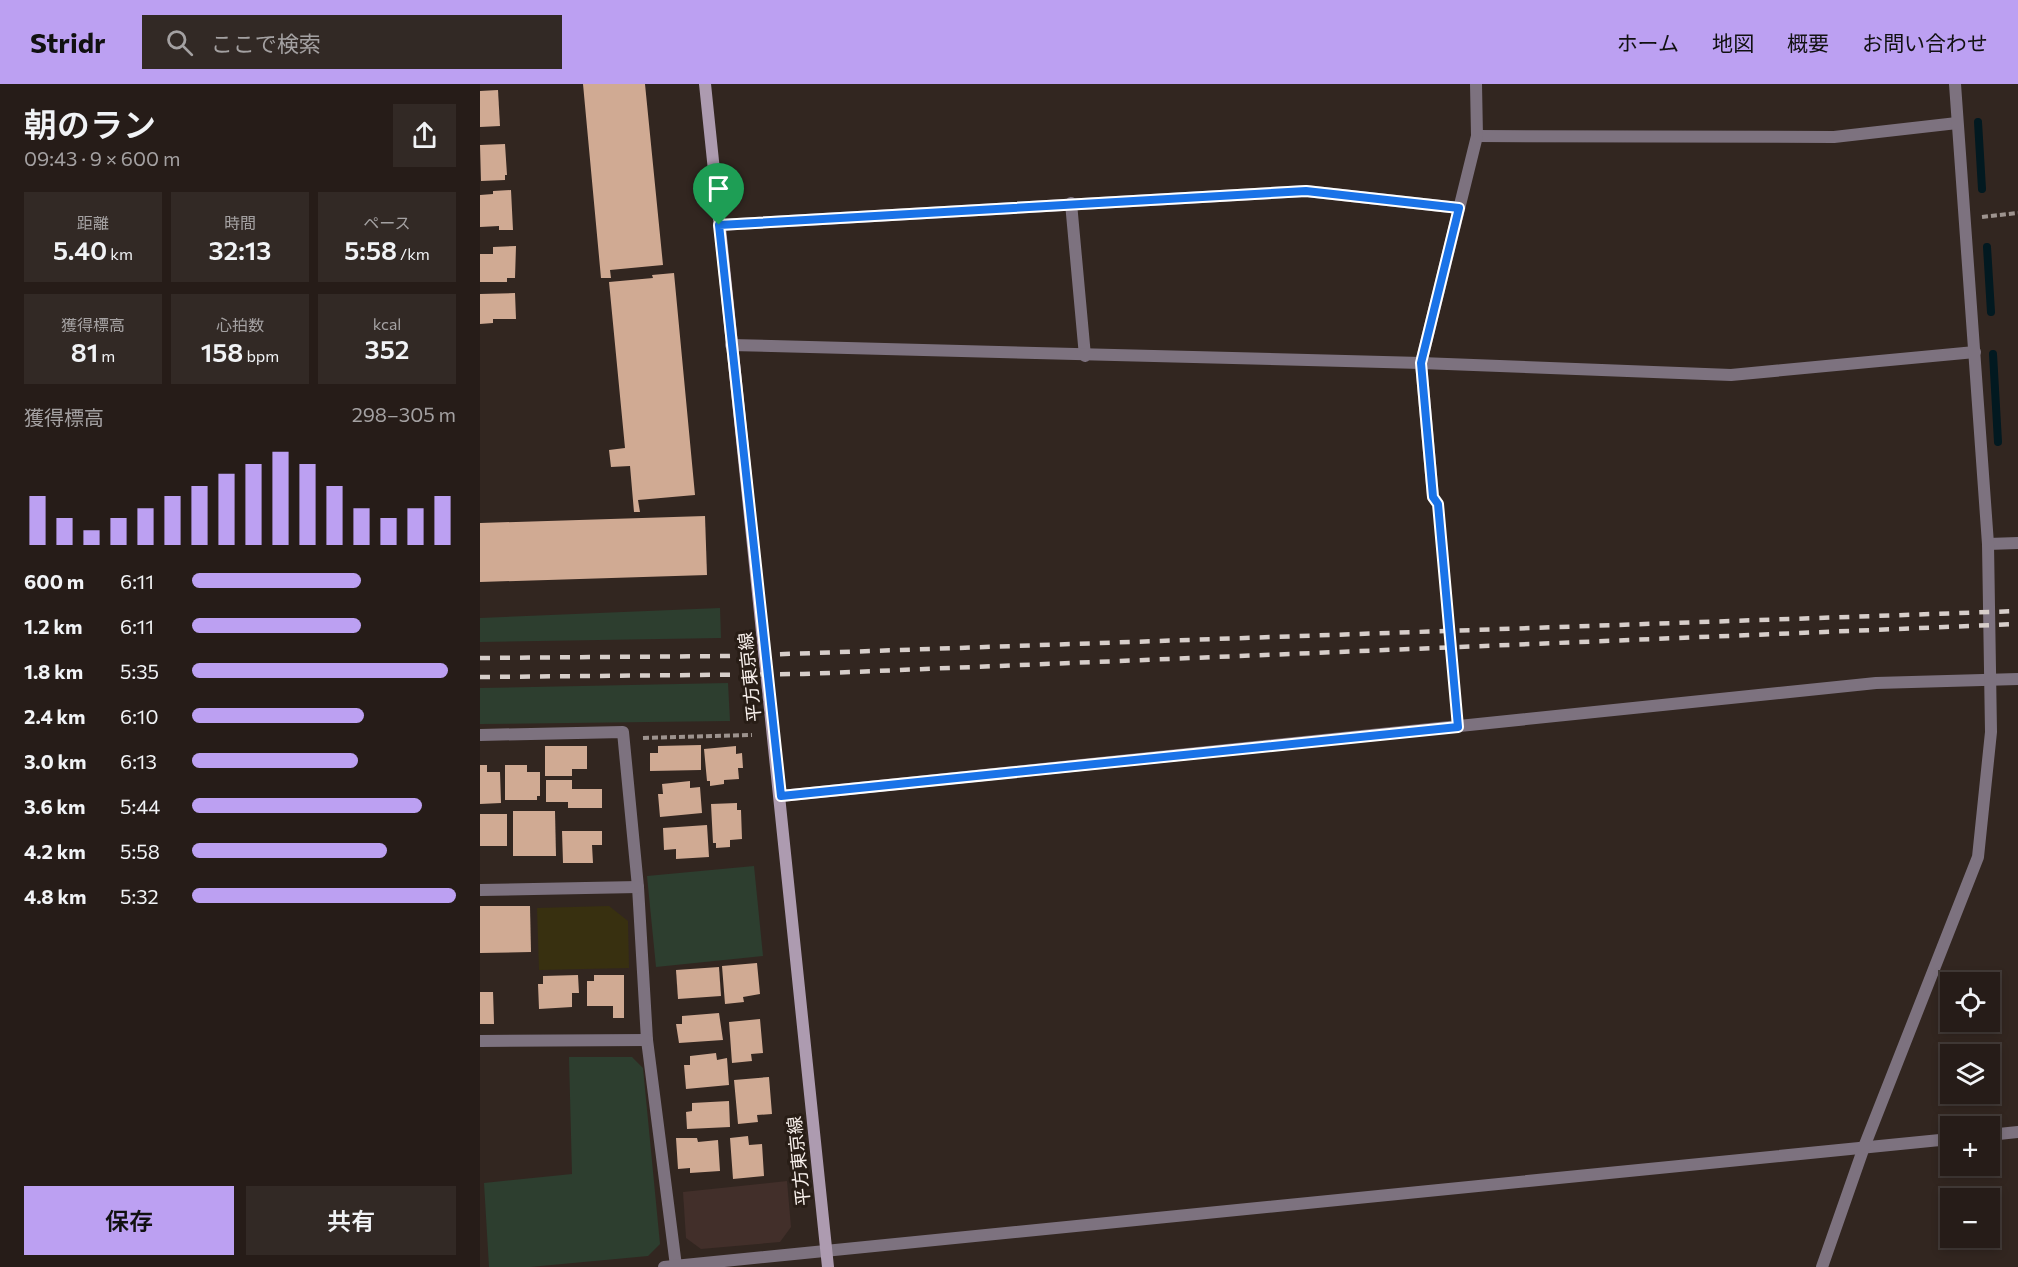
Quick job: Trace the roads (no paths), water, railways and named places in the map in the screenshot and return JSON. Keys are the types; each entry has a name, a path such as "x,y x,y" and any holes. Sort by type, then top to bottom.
{"main road":[{"name":"平方東京線","path":"705,84 731,345 781,796 828,1267"}],"street":[{"path":"1433,497 1421,363 1477,136 1476,84"},
{"path":"1822,1267 1864,1147 1978,857 1991,732 1988,544 1955,84"},
{"path":"1477,136 1834,137 1957,123"},
{"path":"719,225 1306,191 1459,208"},
{"path":"1071,203 1084,357"},
{"path":"731,345 1084,357 1421,363 1731,375 1975,352"},
{"path":"1988,544 2018,543"},
{"path":"781,796 1876,683 2018,679"},
{"path":"480,735 623,732 638,887 647,1040 670,1266 1940,1140"},
{"path":"480,890 638,887"},
{"path":"480,1041 647,1040"},
{"path":"2000,1134 2018,1132"}],"waterway":[{"path":"1978,122 1982,189"},
{"path":"1987,247 1991,312"},
{"path":"1993,354 1998,442"}],"railway":[{"path":"480,658 728,656 2018,611"},
{"path":"480,677 803,674 2018,624"}]}
